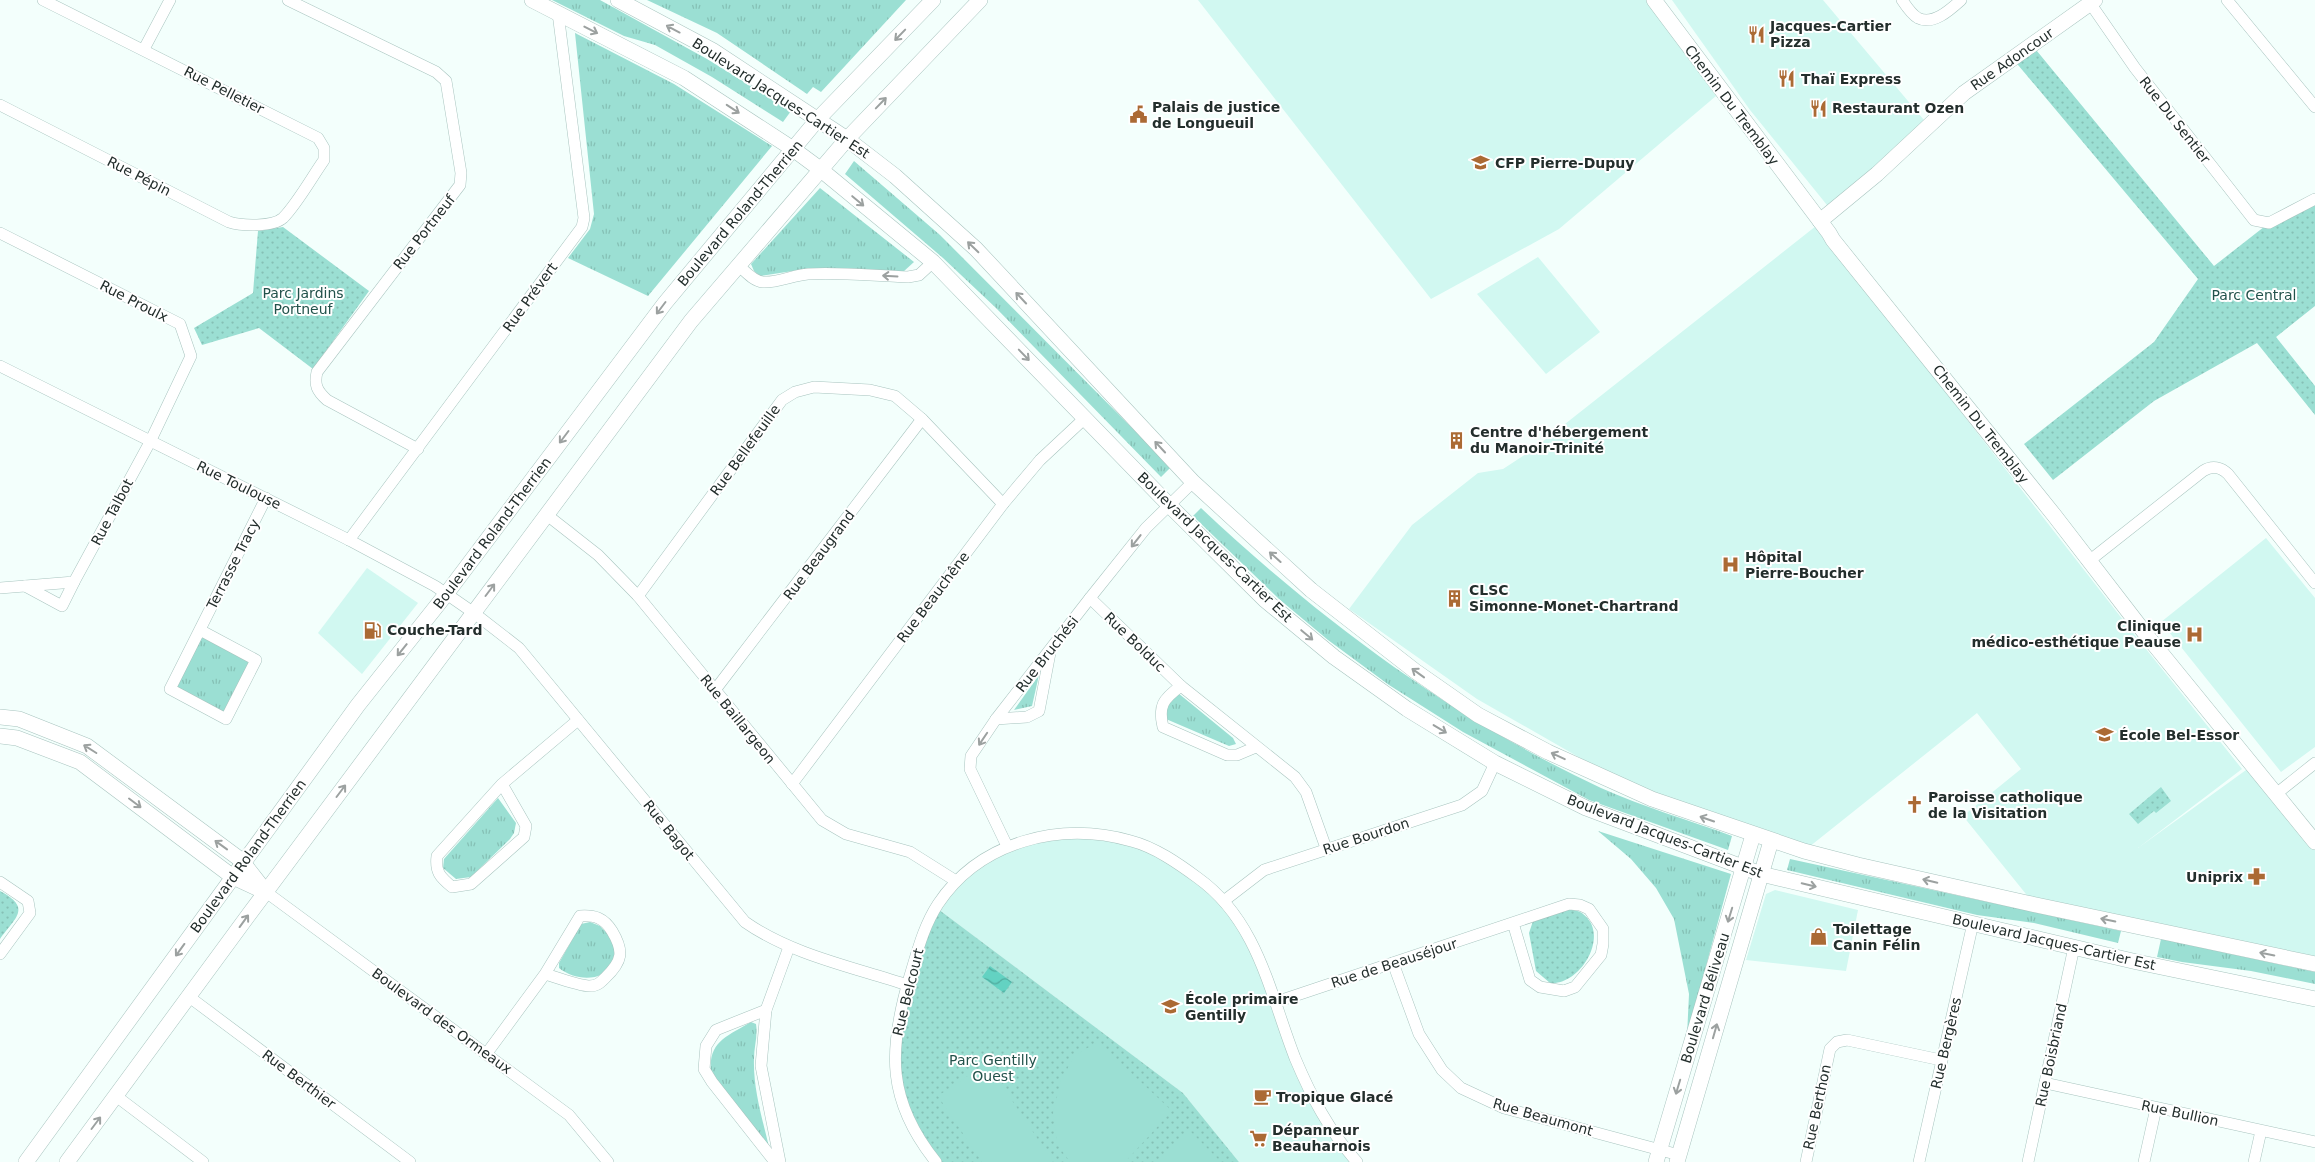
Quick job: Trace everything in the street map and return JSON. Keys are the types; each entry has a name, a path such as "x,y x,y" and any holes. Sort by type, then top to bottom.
{"main road":[{"name":"Boulevard Jacques-Cartier Est","path":"532,0 684,78 793,148 820,169 934,262 1170,506 1265,600 1334,657 1407,709 1495,762 1586,808 1762,874 2074,947 2315,999"},
{"name":"Boulevard Jacques-Cartier Est","path":"618,0 712,50 818,119 895,176 976,249 1193,482 1311,590 1416,671 1478,715 1548,752 1652,799 1771,841 1866,867 2315,964"},
{"name":"Boulevard Roland-Therrien","path":"26,1162 358,705 447,593 665,303 818,119 933,0"},
{"path":"67,1162 188,996 691,321 847,139 980,0"},
{"name":"Chemin Du Tremblay","path":"1654,0 1833,240 1919,345 2148,637 2315,842"},
{"name":"Rue Adoncour","path":"1820,221 1877,174 1964,93 2092,1"},
{"name":"Boulevard des Ormeaux","path":"0,716 19,719 87,746 244,862 266,892"},
{"name":"Boulevard des Ormeaux","path":"0,736 17,738 80,762 233,877 266,892"},
{"name":"Boulevard Béliveau","path":"1658,1156 1753,835"},
{"name":"Boulevard Béliveau","path":"1678,1159 1771,841"}],"street":[{"name":"Rue Pelletier","path":"43,0 144,49 318,138 324,148 324,160 282,219"},
{"path":"144,49 170,0"},
{"name":"Rue Portneuf","path":"288,0 436,72 446,81 461,174 460,186 317,372 315,382 319,393 327,400 418,449"},
{"path":"1902,0 1916,18 1924,20 1934,20 1961,0"},
{"path":"2227,0 2315,106"},
{"name":"Rue Du Sentier","path":"2092,1 2135,68 2254,220 2269,223 2315,199"},
{"name":"Rue Prévert","path":"349,540 582,227 584,218 558,13"},
{"name":"Rue Pépin","path":"0,105 229,222 240,225 264,224 282,219"},
{"name":"Rue Proulx","path":"0,233 180,324 191,356 150,442"},
{"path":"738,265 754,279 762,282 776,281 800,274 822,273 908,277 919,275 934,262"},
{"name":"Rue Toulouse","path":"0,366 349,540 447,593 474,612"},
{"name":"Rue Bellefeuille","path":"638,596 782,400 795,392 814,387 870,390 894,396 922,419 1003,504"},
{"name":"Rue Beauchêne","path":"792,784 1003,504 1040,460 1085,418"},
{"name":"Rue Beaugrand","path":"715,690 922,419"},
{"name":"Rue Talbot","path":"26,586 62,606 150,442"},
{"path":"2089,560 2203,471 2217,467 2227,473 2315,583"},
{"name":"Rue Bruchési","path":"1007,846 970,769 971,756 996,719 1146,528 1193,482"},
{"name":"Terrasse Tracy","path":"200,630 256,660 226,719 170,689 266,498"},
{"name":"Rue Baillargeon","path":"547,515 598,555 638,596 822,820 846,834 910,852 956,881"},
{"path":"0,588 74,582"},
{"name":"Rue Bolduc","path":"1090,598 1181,686 1295,777 1306,792 1326,848"},
{"name":"Rue Bagot","path":"474,612 519,648 745,922 763,934 789,947 908,985"},
{"path":"996,719 1027,717 1039,711 1051,649"},
{"path":"1181,686 1167,696 1160,713 1163,727 1227,755 1237,755 1256,746"},
{"path":"502,784 526,826 524,837 471,884 452,887 440,876 436,867 437,856 502,784 578,720"},
{"name":"Rue Bourdon","path":"1225,900 1264,870 1326,848 1462,805 1482,791 1495,762"},
{"path":"2276,794 2315,763"},
{"name":"Rue Belcourt","path":"936,1162 908,1121 897,1086 894,1050 898,1017 929,921 956,881 981,860 1007,846 1040,837 1066,834 1096,834 1133,841 1171,860 1200,879 1225,900 1245,928 1255,948 1295,1058 1321,1115 1357,1162"},
{"path":"0,882 28,901 30,913 0,954"},
{"name":"Boulevard des Ormeaux","path":"266,892 569,1114 608,1162"},
{"name":"Rue de Beauséjour","path":"1276,1002 1393,963 1513,923 1570,904 1590,909 1603,929 1601,955 1575,987 1564,991 1540,988 1530,980 1513,923"},
{"path":"487,1053 545,974 580,916 594,915 607,922 620,944 620,957 614,970 598,985 588,987 545,974"},
{"name":"Rue Bergères","path":"1919,1162 1941,1060 1974,924"},
{"path":"780,1162 760,1066 766,1010 789,947"},
{"name":"Rue Boisbriand","path":"2028,1162 2074,947"},
{"name":"Rue Beaumont","path":"1393,963 1419,1034 1442,1070 1461,1088 1504,1108 1658,1156 1678,1159"},
{"name":"Rue Berthier","path":"188,996 410,1162"},
{"path":"766,1010 716,1030 706,1046 704,1068 712,1082 775,1162"},
{"name":"Rue Berthon","path":"1806,1162 1830,1049 1837,1042 1847,1040 1941,1060"},
{"name":"Rue Bullion","path":"2045,1083 2315,1142"},
{"path":"116,1096 203,1162"},
{"path":"2144,1162 2156,1108"},
{"path":"2254,1162 2262,1131"}],"shaded area":[{"name":"CFP Pierre-Dupuy","path":"1198,0 1647,0 1716,96 1559,229 1431,299"},
{"path":"1672,0 1823,0 1929,126 1831,210 1750,110"},
{"name":"Hôpital Pierre-Boucher","path":"1816,226 2134,634 2242,769 2138,848 2253,765 2315,842 2315,964 2034,904 1963,816 2021,769 1977,713 1804,851 1652,799 1477,699 1349,609 1412,525 1478,473 1503,469 1532,450"},
{"path":"1538,257 1600,332 1546,374 1477,294"},
{"path":"2266,538 2315,598 2315,747 2281,772 2161,622"},
{"path":"367,568 418,603 362,674 318,633"},
{"name":"École primaire Gentilly","path":"1065,837 1132,843 1198,881 1226,908 1255,958 1291,1057 1354,1162 1239,1162 1183,1093 938,909 958,883 1007,849"},
{"path":"1775,890 1858,910 1846,971 1746,960 1766,894"}],"green space":[{"path":"552,0 600,0 707,59 791,111 783,122 712,77 655,45 624,36"},
{"path":"647,0 906,0 821,92 813,87 807,94 717,33"},
{"path":"575,33 674,84 772,146 648,296 568,258 590,229 594,214"},
{"name":"Parc Central","path":"2032,45 2214,266 2269,223 2315,199 2315,306 2276,337 2315,386 2315,415 2257,343 2154,401 2053,480 2024,444 2154,342 2198,279 2013,59"},
{"path":"854,161 940,235 1171,467 1161,477 996,308 943,258 845,174"},
{"path":"820,188 914,262 903,272 812,268 760,276 754,271 751,264"},
{"name":"Parc Jardins Portneuf","path":"283,227 369,291 313,369 259,328 202,345 194,328 253,293 258,231"},
{"path":"1201,508 1292,589 1340,627 1390,664 1441,698 1493,731 1546,761 1601,788 1732,836 1728,850 1589,800 1463,732 1389,685 1328,640 1279,599 1193,516"},
{"path":"201,635 252,662 224,715 174,688"},
{"path":"1039,675 1032,706 1014,710"},
{"path":"1178,693 1233,738 1236,744 1229,746 1166,719 1165,708"},
{"path":"2161,787 2171,801 2156,813 2154,811 2138,824 2129,814"},
{"path":"498,798 516,823 514,833 471,877 456,879 443,868 444,859"},
{"path":"1598,831 1731,874 1687,1036 1689,994 1674,919 1656,888 1631,859"},
{"path":"1790,859 2121,931 2118,943 2034,923 1977,915 1787,870"},
{"path":"0,891 16,903 18,913 0,939"},
{"name":"Parc Gentilly Ouest","path":"938,909 1183,1093 1239,1162 938,1162 910,1121 900,1086 900,1029 915,969"},
{"path":"1568,909 1582,913 1591,923 1594,934 1593,946 1581,968 1572,976 1561,982 1550,983 1536,971 1529,933 1533,921"},
{"path":"590,922 600,926 615,942 614,960 609,969 596,977 573,976 559,968 559,963 581,924"},
{"path":"2161,939 2315,972 2315,984 2251,971 2157,957"},
{"path":"751,1022 756,1024 754,1071 757,1094 770,1151 711,1072 711,1062 716,1046 727,1036"},
{"path":"1098,1042 1172,1111 1125,1162 1070,1162 1057,1144 1053,1113 1061,1080 1075,1055"},
{"path":"987,1063 1053,1162 982,1162 938,1096"},
{"path":"1190,1131 1221,1162 1159,1162"}],"water":[{"path":"990,966 1012,982 1004,993 982,977"}],"place":[{"name":"Jacques-Cartier Pizza","path":"1756,34"},
{"name":"Thaï Express","path":"1787,79"},
{"name":"Restaurant Ozen","path":"1818,108"},
{"name":"Palais de justice de Longueuil","path":"1138,115"},
{"name":"CFP Pierre-Dupuy","path":"1481,163"},
{"name":"Centre d'hébergement du Manoir-Trinité","path":"1456,440"},
{"name":"Hôpital Pierre-Boucher","path":"1731,565"},
{"name":"CLSC Simonne-Monet-Chartrand","path":"1455,598"},
{"name":"Couche-Tard","path":"373,630"},
{"name":"Clinique médico-esthétique Peause","path":"2195,634"},
{"name":"École Bel-Essor","path":"2105,735"},
{"name":"Paroisse catholique de la Visitation","path":"1914,805"},
{"name":"Uniprix","path":"2257,877"},
{"name":"Toilettage Canin Félin","path":"1819,937"},
{"name":"École primaire Gentilly","path":"1171,1007"},
{"name":"Tropique Glacé","path":"1262,1097"},
{"name":"Dépanneur Beauharnois","path":"1258,1138"}]}
